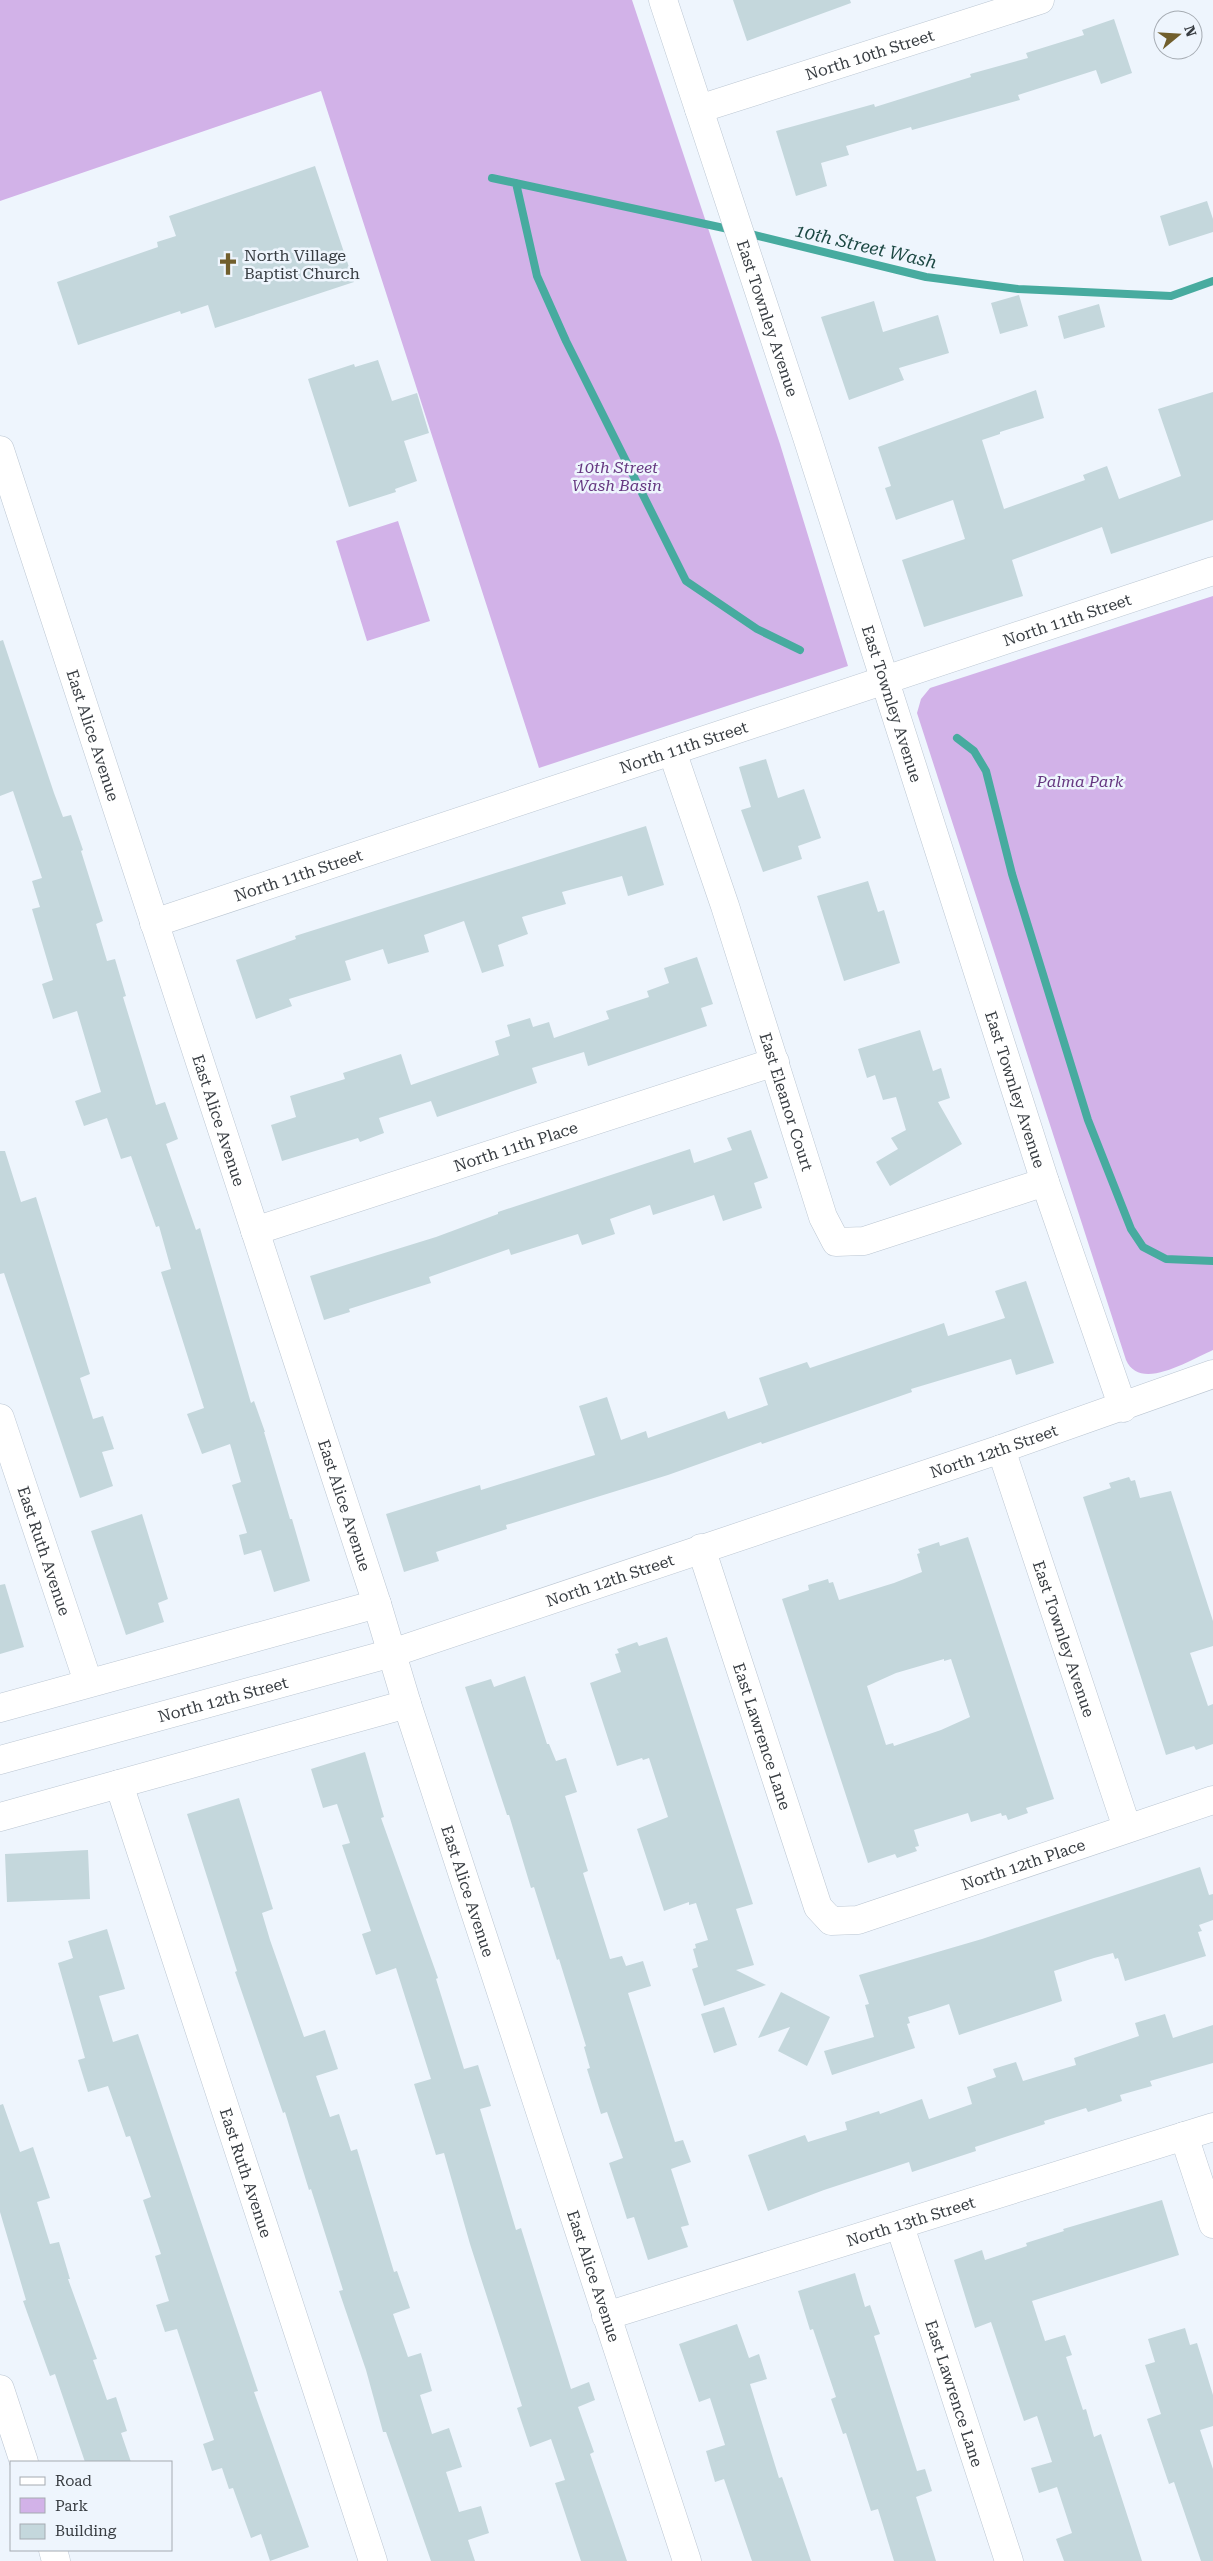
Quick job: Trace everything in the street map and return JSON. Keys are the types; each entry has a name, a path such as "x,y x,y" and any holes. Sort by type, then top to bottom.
{"street":[{"name":"East Townley Avenue","path":"663,0 969,938 1045,1182 1123,1408"},
{"name":"North 10th Street","path":"700,109 1040,0"},
{"name":"East Alice Avenue","path":"0,450 377,1604 407,1704 686,2561"},
{"name":"North 11th Street","path":"154,923 883,679 1213,571"},
{"name":"East Eleanor Court","path":"672,751 775,1062 823,1217 836,1242 864,1241 1045,1182"},
{"name":"North 11th Place","path":"255,1231 775,1062"},
{"name":"North 12th Street","path":"0,1760 392,1653 1123,1408 1213,1374"},
{"name":"East Ruth Avenue","path":"0,1418 88,1682"},
{"name":"East Townley Avenue","path":"1001,1449 1126,1828"},
{"name":"East Lawrence Lane","path":"701,1548 818,1907 830,1921"},
{"path":"0,1708 88,1682 377,1604"},
{"path":"0,1817 407,1704"},
{"name":"East Ruth Avenue","path":"119,1784 373,2561"},
{"name":"North 12th Place","path":"830,1921 858,1920 1213,1800"},
{"name":"North 13th Street","path":"606,2316 1213,2127"},
{"path":"1184,2136 1213,2224"},
{"name":"East Lawrence Lane","path":"900,2226 1009,2561"},
{"path":"0,2389 24,2461"}],"green space":[{"name":"10th Street Wash Basin","path":"0,0 632,0 780,444 848,666 539,768 321,91 0,201"},
{"path":"398,521 430,621 367,641 336,541"},
{"name":"Palma Park","path":"1213,596 1213,1350 1166,1371 1154,1374 1142,1373 1133,1369 1126,1360 917,713 921,699 930,688"}],"building":[{"path":"733,0 850,0 851,3 747,41"},
{"path":"1114,19 1132,73 1101,84 1096,70 1018,95 1020,100 912,130 911,127 846,146 849,155 821,163 827,186 796,196 776,131 874,104 875,107 971,77 970,74 1028,58 1026,53 1084,35 1082,30"},
{"name":"North Village Baptist Church","path":"315,166 354,282 215,328 208,305 181,314 180,311 78,345 57,282 158,247 157,242 176,236 169,216"},
{"path":"1207,201 1213,219 1213,232 1169,246 1160,216"},
{"path":"1019,295 1028,326 1000,334 991,303"},
{"path":"874,301 883,332 938,315 949,353 899,368 904,380 849,400 821,317"},
{"path":"1099,304 1105,327 1064,339 1058,316"},
{"path":"378,360 392,401 417,393 429,433 404,441 417,481 395,489 396,492 349,507 308,379 354,364 355,367"},
{"path":"1036,390 1044,418 1000,432 1000,434 982,440 1004,509 1085,480 1083,475 1107,466 1119,499 1181,476 1158,409 1213,392 1213,520 1111,554 1102,527 1012,560 1023,596 924,627 902,560 965,539 953,500 896,520 885,488 891,486 878,447"},
{"path":"3,640 63,817 71,815 83,850 81,851 103,921 96,924 107,961 115,959 126,996 123,997 156,1105 165,1102 178,1139 166,1144 196,1230 200,1228 251,1403 254,1401 265,1432 310,1581 274,1592 261,1550 244,1555 239,1535 247,1533 232,1485 241,1482 230,1444 202,1454 187,1414 204,1408 161,1272 171,1269 159,1226 156,1227 131,1156 121,1159 107,1118 84,1126 75,1101 101,1092 77,1011 53,1019 42,984 53,980 32,909 40,907 32,881 42,878 13,791 0,796 0,641"},
{"path":"766,759 778,798 804,789 821,838 798,846 802,859 763,872 741,810 751,807 739,767"},
{"path":"646,826 664,885 628,896 622,876 562,892 566,904 522,917 528,934 498,945 504,966 482,973 464,921 424,935 429,952 388,964 383,949 345,961 351,980 289,999 292,1006 256,1019 236,960 296,939 295,936"},
{"path":"868,881 878,912 884,910 900,963 844,981 817,896"},
{"path":"697,957 713,1004 701,1008 707,1026 588,1066 584,1052 532,1068 537,1083 437,1117 431,1101 379,1118 384,1133 360,1142 358,1138 282,1161 271,1125 296,1117 290,1096 345,1079 343,1073 401,1054 411,1085 499,1055 495,1041 510,1036 507,1025 530,1018 533,1027 549,1022 554,1038 609,1019 606,1011 649,997 647,991 669,983 664,968"},
{"path":"920,1030 933,1071 941,1068 950,1098 938,1102 962,1144 890,1186 876,1162 898,1149 891,1138 906,1130 896,1097 883,1100 875,1075 867,1078 858,1049"},
{"path":"751,1130 768,1178 754,1183 762,1208 723,1221 714,1195 653,1215 650,1205 610,1219 615,1234 582,1245 578,1234 511,1255 509,1249 429,1277 431,1283 349,1309 350,1312 324,1320 310,1276 436,1237 498,1214 498,1212 690,1149 694,1163 732,1150 727,1138"},
{"path":"0,1151 5,1151 21,1202 36,1197 90,1374 80,1378 93,1419 103,1416 114,1449 102,1452 113,1486 80,1498 4,1273 0,1274"},
{"path":"1026,1281 1054,1363 1016,1375 1011,1359 911,1389 912,1392 762,1444 761,1442 668,1475 506,1525 507,1529 436,1552 439,1561 404,1572 386,1514 480,1485 481,1490 595,1455 579,1406 607,1397 621,1440 646,1431 648,1438 725,1411 728,1419 768,1405 759,1378 807,1362 810,1368 944,1323 948,1336 1005,1318 995,1291"},
{"path":"1129,1477 1131,1481 1135,1480 1140,1498 1171,1491 1213,1621 1213,1646 1190,1653 1208,1706 1213,1704 1213,1744 1196,1750 1194,1746 1166,1755 1083,1497 1111,1488 1109,1483"},
{"path":"142,1514 168,1599 158,1603 164,1622 126,1635 91,1531"},
{"path":"968,1537 1054,1799 1026,1808 1028,1813 1008,1820 1006,1815 1002,1816 1001,1813 971,1822 968,1813 914,1830 919,1846 915,1847 917,1851 897,1858 895,1854 868,1863 782,1599 809,1590 808,1585 828,1579 829,1583 833,1582 839,1600 894,1583 922,1572 917,1554 920,1553 918,1549 939,1542 940,1546","holes":["944,1659 944,1661 951,1659 970,1717 941,1730 894,1746 893,1743 886,1745 867,1686 896,1673"]},
{"path":"5,1584 24,1647 0,1654 0,1585"},
{"path":"667,1637 753,1904 736,1909 754,1965 736,1970 766,1985 704,2006 692,1969 698,1967 693,1949 696,1948 695,1944 708,1940 696,1903 689,1905 689,1902 664,1911 637,1829 668,1817 649,1758 643,1760 642,1758 617,1766 590,1683 621,1672 615,1654 619,1653 617,1649 637,1642 639,1646"},
{"path":"525,1676 547,1744 549,1744 556,1761 566,1758 577,1792 565,1796 588,1871 583,1873 610,1959 622,1956 626,1966 643,1961 651,1986 628,1993 675,2142 683,2140 691,2162 671,2169 689,2225 681,2227 688,2247 648,2260 634,2217 627,2219 609,2163 623,2158 607,2112 601,2114 587,2069 590,2068 584,2047 586,2046 559,1959 557,1960 534,1887 531,1888 509,1815 507,1815 465,1687 491,1679 494,1687"},
{"path":"365,1752 384,1817 381,1818 438,1978 436,1979 464,2069 478,2065 491,2106 480,2109 516,2230 521,2228 571,2389 589,2382 595,2400 578,2407 594,2452 590,2454 627,2561 581,2561 555,2483 565,2480 551,2439 530,2447 517,2408 522,2406 470,2244 444,2153 436,2155 414,2084 431,2079 396,1968 376,1975 362,1934 371,1931 342,1845 350,1843 337,1804 323,1808 311,1769"},
{"path":"239,1798 273,1909 262,1913 304,2037 325,2030 338,2069 316,2076 330,2117 339,2114 351,2151 357,2149 394,2272 397,2271 410,2308 393,2314 408,2357 421,2353 432,2391 420,2395 432,2434 449,2428 462,2467 446,2472 459,2512 481,2506 489,2533 468,2540 475,2561 431,2561 386,2432 383,2432 366,2370 339,2291 343,2290 311,2189 309,2190 285,2112 283,2113 235,1972 237,1971 187,1814"},
{"path":"88,1850 90,1899 7,1902 5,1854"},
{"path":"1200,1867 1209,1895 1213,1894 1213,1920 1199,1925 1202,1931 1198,1932 1206,1956 1125,1981 1118,1958 1115,1959 1113,1953 1094,1958 1054,1971 1062,2001 959,2035 949,2004 908,2017 910,2023 907,2024 915,2048 832,2075 824,2051 874,2037 865,2005 869,2004 859,1975 982,1939"},
{"path":"107,1929 125,1989 99,1996 113,2042 138,2034 258,2391 254,2392 309,2547 270,2561 261,2534 251,2538 233,2488 229,2489 222,2468 212,2471 203,2444 214,2440 177,2329 165,2332 156,2305 169,2301 155,2256 161,2254 143,2200 151,2197 130,2136 126,2137 108,2086 88,2092 78,2060 85,2058 58,1963 73,1958 68,1941"},
{"path":"781,1992 830,2017 807,2066 778,2051 790,2027 758,2038"},
{"path":"724,2007 737,2045 714,2053 701,2014"},
{"path":"1165,2014 1173,2038 1213,2025 1213,2063 1150,2081 1152,2086 1120,2095 1122,2101 1088,2112 1086,2108 1044,2121 1045,2124 975,2147 976,2151 912,2172 909,2162 768,2211 748,2155 805,2135 808,2142 847,2130 845,2122 879,2111 880,2114 922,2099 929,2119 972,2104 967,2087 996,2077 993,2069 1016,2062 1023,2081 1076,2065 1074,2058 1139,2036 1135,2023"},
{"path":"3,2104 20,2152 33,2147 50,2198 37,2202 50,2244 59,2242 70,2279 68,2279 97,2359 93,2360 107,2400 116,2397 127,2431 121,2433 131,2461 85,2461 55,2374 50,2376 23,2301 26,2300 0,2212 0,2105"},
{"path":"1162,2200 1179,2255 1032,2301 1045,2341 1065,2335 1072,2355 1066,2357 1083,2410 1086,2409 1094,2437 1101,2434 1142,2561 1064,2561 1056,2539 1072,2533 1057,2487 1039,2493 1031,2468 1052,2462 1037,2416 1024,2421 991,2322 975,2328 954,2260 982,2250 985,2260 1027,2246 1026,2243 1064,2231 1063,2229"},
{"path":"855,2273 865,2307 870,2305 880,2334 874,2336 917,2471 925,2469 932,2491 916,2497 936,2561 894,2561 878,2509 871,2511 846,2433 843,2434 831,2399 836,2397 813,2329 810,2330 798,2291"},
{"path":"737,2324 749,2358 759,2354 767,2379 750,2384 779,2478 782,2477 811,2561 752,2561 724,2479 715,2482 706,2451 725,2445 710,2398 699,2402 679,2344"},
{"path":"1185,2328 1190,2345 1197,2343 1213,2395 1213,2426 1200,2430 1213,2469 1213,2561 1201,2561 1174,2482 1169,2484 1147,2419 1161,2414 1145,2365 1155,2362 1148,2339"}],"waterway":[{"name":"10th Street Wash","path":"492,178 733,230"},
{"name":"10th Street Wash","path":"516,183 537,276 566,341 686,581 757,629 800,650"},
{"name":"10th Street Wash","path":"746,233 926,277 1018,289 1171,296 1213,281"},
{"path":"957,738 974,751 986,771 1012,874 1088,1120 1131,1229 1143,1247 1166,1259 1213,1261"}],"place":[{"name":"North Village Baptist Church","path":"228,264"}]}
